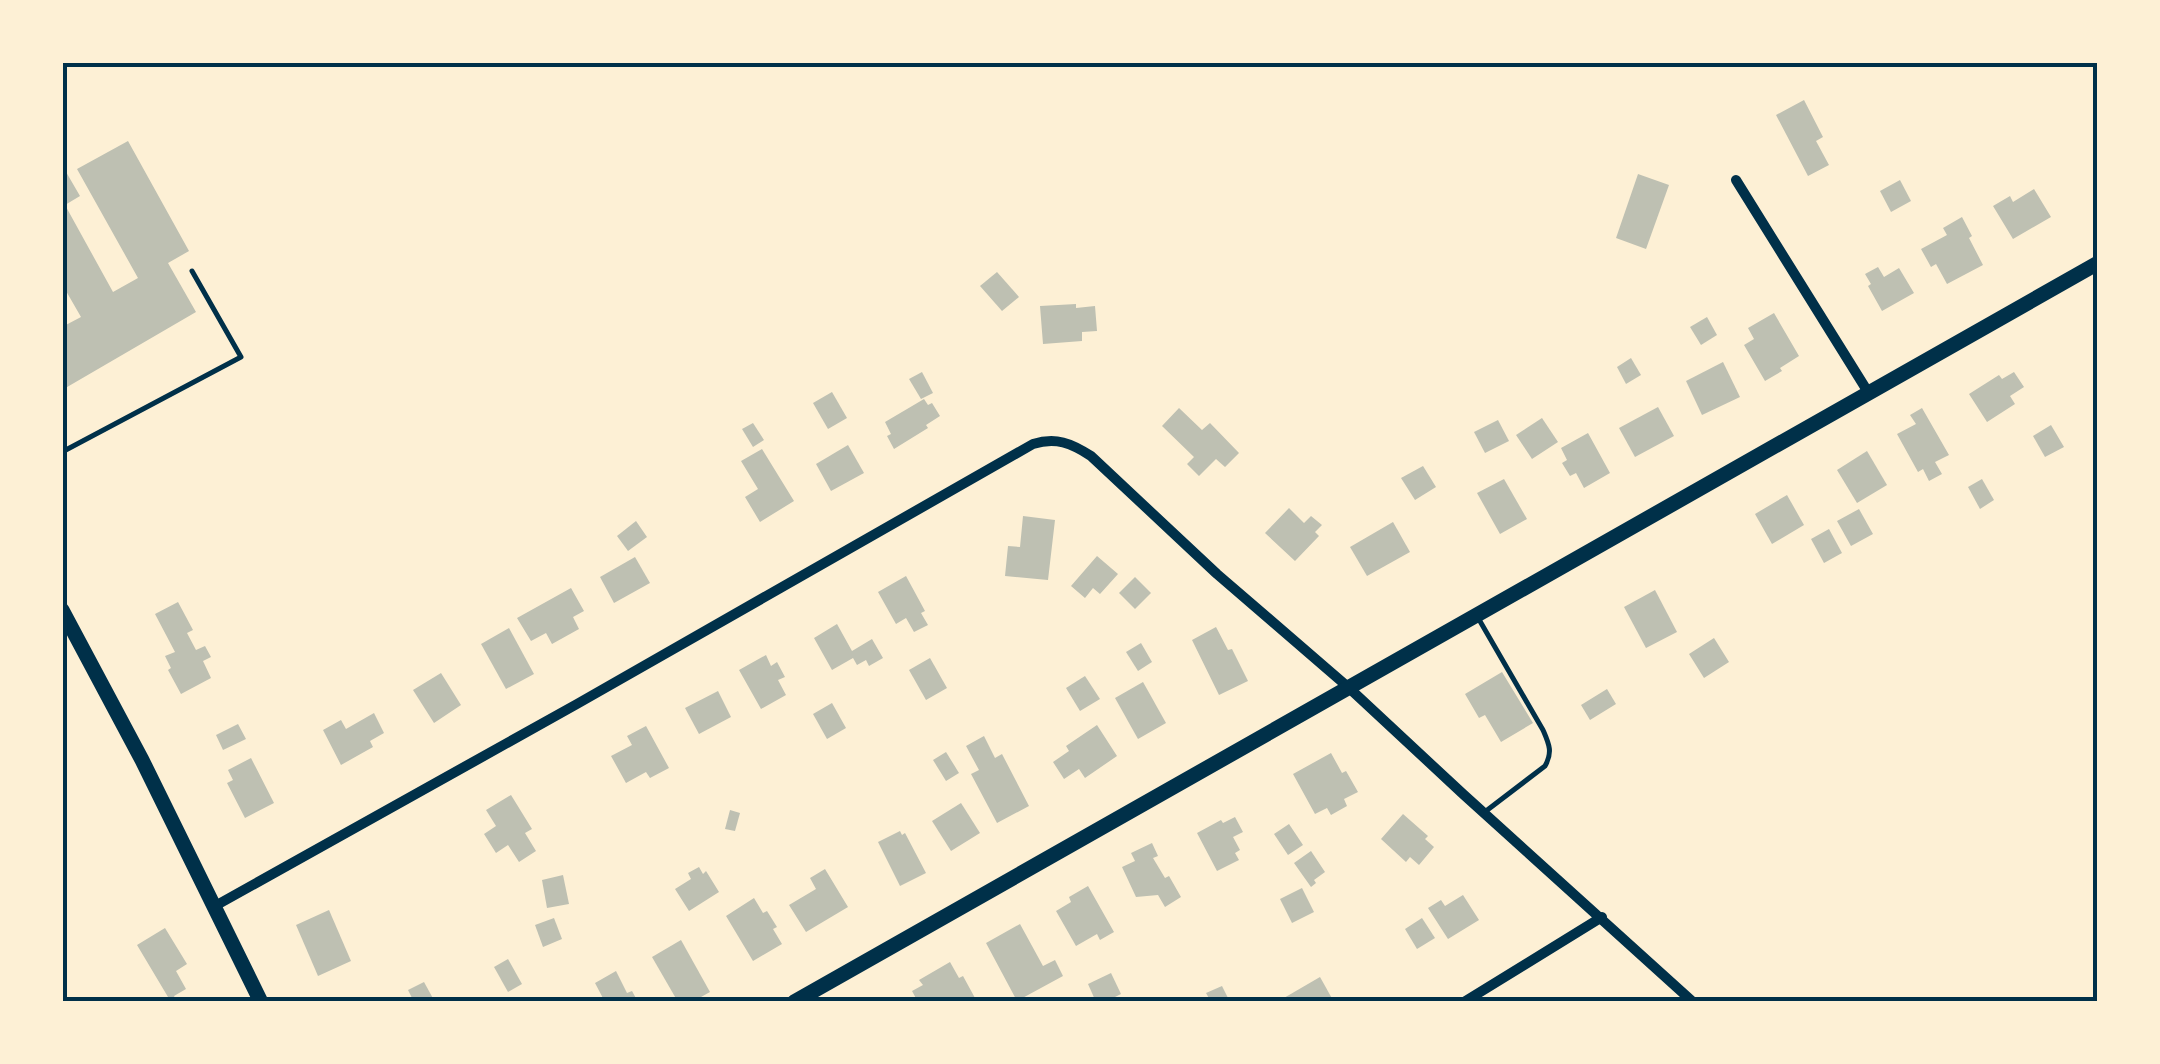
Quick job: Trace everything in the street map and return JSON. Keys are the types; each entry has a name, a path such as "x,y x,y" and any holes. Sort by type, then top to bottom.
{"main road":[{"path":"794,1002 2098,263"},
{"path":"62,610 216,906 261,1002"}],"street":[{"path":"1736,180 1868,392"},
{"path":"216,906 1032,444 1049,439 1092,456 1216,574 1348,688 1693,1002"},
{"path":"1464,1002 1602,917"}],"lane":[{"path":"62,452 241,357 192,270"},
{"path":"1476,615 1550,748 1545,766 1484,813"}],"building":[{"path":"1804,100 1823,137 1816,141 1829,165 1808,176 1776,115"},
{"path":"128,141 189,251 168,263 196,312 62,390 62,327 81,317 62,284 62,165 80,196 65,205 113,292 138,278 77,169"},
{"path":"1638,174 1669,185 1646,249 1616,238"},
{"path":"1900,180 1911,201 1891,212 1880,191"},
{"path":"2034,189 2051,217 2013,239 1993,206 2010,196 2013,202"},
{"path":"1962,217 1983,265 1947,284 1936,264 1931,267 1921,249 1947,235 1943,228"},
{"path":"1878,267 1884,277 1899,268 1914,293 1882,311 1865,274"},
{"path":"997,272 1019,297 1002,311 980,286"},
{"path":"1076,304 1076,308 1095,306 1097,331 1082,332 1082,341 1043,344 1040,306"},
{"path":"1774,313 1799,356 1765,381 1744,345 1754,339 1748,328"},
{"path":"1707,317 1717,335 1701,345 1690,327"},
{"path":"1631,358 1641,375 1626,384 1617,367"},
{"path":"1723,362 1740,397 1702,415 1686,381"},
{"path":"922,372 933,393 921,399 909,379"},
{"path":"2014,372 2024,387 2010,396 2015,404 1987,422 1969,394 1999,375 2002,379"},
{"path":"832,392 847,418 828,429 813,403"},
{"path":"924,399 928,405 932,403 940,416 894,449 885,422"},
{"path":"1658,407 1674,436 1635,457 1619,428"},
{"path":"1179,408 1202,430 1210,423 1239,453 1225,467 1216,459 1199,476 1187,464 1194,457 1162,426"},
{"path":"1922,408 1949,455 1935,462 1942,474 1929,481 1923,469 1918,472 1897,434 1916,424 1910,415"},
{"path":"1542,418 1558,442 1532,459 1516,435"},
{"path":"1498,420 1509,441 1485,453 1474,432"},
{"path":"753,423 764,440 753,447 742,429"},
{"path":"2051,425 2064,447 2045,457 2033,436"},
{"path":"1588,433 1610,473 1584,488 1576,473 1570,476 1562,463 1567,460 1561,448"},
{"path":"848,445 864,473 831,491 816,464"},
{"path":"762,449 794,501 760,522 745,497 758,489 741,461"},
{"path":"1867,451 1887,485 1857,503 1837,470"},
{"path":"1423,466 1436,487 1415,500 1401,478"},
{"path":"1504,479 1527,519 1500,534 1477,493"},
{"path":"1982,479 1994,500 1980,509 1968,487"},
{"path":"1787,495 1804,525 1772,544 1755,514"},
{"path":"1289,508 1304,523 1311,516 1322,525 1315,532 1319,536 1295,561 1265,533"},
{"path":"1859,509 1873,534 1851,546 1837,521"},
{"path":"1023,516 1055,520 1048,580 1005,576 1008,546 1020,547"},
{"path":"636,521 647,537 628,551 617,536"},
{"path":"1393,522 1410,552 1367,576 1350,547"},
{"path":"1829,529 1842,553 1824,563 1811,539"},
{"path":"1097,556 1118,574 1100,594 1093,588 1085,598 1071,586"},
{"path":"635,557 650,583 614,603 600,577"},
{"path":"906,576 928,625 914,632 906,618 896,624 878,592"},
{"path":"1135,577 1151,593 1135,609 1119,593"},
{"path":"571,588 584,611 573,617 579,629 552,644 546,633 531,641 517,618"},
{"path":"1655,590 1677,632 1646,648 1624,607"},
{"path":"178,602 193,630 187,633 196,650 205,646 211,657 203,661 211,678 181,694 165,656 175,652 155,614"},
{"path":"837,624 852,651 872,639 883,658 869,666 866,660 857,665 853,658 832,670 814,638"},
{"path":"1216,627 1248,681 1219,695 1192,640"},
{"path":"509,628 534,674 506,689 481,644"},
{"path":"1714,638 1729,662 1704,678 1689,654"},
{"path":"1141,643 1152,662 1138,671 1126,652"},
{"path":"766,655 771,666 777,662 785,677 778,680 786,695 761,709 739,670"},
{"path":"930,658 947,688 926,700 909,670"},
{"path":"1502,672 1533,723 1501,742 1485,715 1479,718 1465,694"},
{"path":"441,673 461,705 434,723 413,690"},
{"path":"1085,676 1100,699 1080,711 1066,688"},
{"path":"1143,682 1166,723 1138,739 1115,698"},
{"path":"1607,689 1616,704 1590,720 1581,705"},
{"path":"718,691 731,717 699,734 685,708"},
{"path":"832,703 846,728 827,739 813,714"},
{"path":"374,713 384,733 370,741 373,747 341,765 323,730 341,720 346,729"},
{"path":"238,724 246,739 223,750 216,735"},
{"path":"1097,725 1117,756 1085,778 1079,769 1064,779 1053,762 1069,751 1066,746"},
{"path":"646,726 669,768 650,778 646,772 626,783 611,756 632,745 627,736"},
{"path":"984,736 995,758 1002,754 1029,806 997,823 971,774 979,770 966,746"},
{"path":"946,752 959,773 946,781 933,760"},
{"path":"1331,753 1358,792 1344,799 1347,806 1331,815 1327,808 1315,814 1293,774"},
{"path":"251,758 274,803 245,818 227,783 233,780 228,770"},
{"path":"511,795 532,829 525,833 536,851 519,862 508,845 496,853 484,834 496,826 486,810"},
{"path":"961,803 980,833 951,851 932,821"},
{"path":"730,810 740,813 735,831 725,829"},
{"path":"1403,814 1428,836 1425,839 1434,847 1419,865 1410,857 1406,862 1381,839"},
{"path":"1235,817 1243,832 1233,837 1240,850 1235,853 1239,860 1217,871 1197,833"},
{"path":"1289,824 1303,845 1288,855 1274,834"},
{"path":"900,831 905,833 926,873 900,886 878,842"},
{"path":"1152,843 1158,856 1153,858 1181,897 1165,907 1158,895 1136,897 1122,867 1135,861 1131,853"},
{"path":"1311,851 1325,872 1311,887 1294,863"},
{"path":"699,867 719,892 689,911 675,889 691,879 688,873"},
{"path":"825,869 848,907 806,932 789,905 816,889 810,878"},
{"path":"563,875 569,904 547,908 542,880"},
{"path":"1088,886 1114,932 1100,940 1097,934 1076,946 1056,911 1071,902 1069,897"},
{"path":"1302,888 1314,912 1292,923 1280,899"},
{"path":"1463,895 1479,920 1448,939 1428,908 1441,900 1445,906"},
{"path":"754,898 777,927 773,929 782,944 753,961 726,916"},
{"path":"329,910 351,961 318,976 296,925"},
{"path":"554,918 562,939 543,947 535,925"},
{"path":"1422,918 1435,938 1417,949 1405,929"},
{"path":"1020,924 1043,966 1055,960 1063,976 1017,1001 986,943"},
{"path":"165,928 187,964 176,971 186,989 174,996 177,1002 171,1002 137,945"},
{"path":"681,940 710,992 692,1002 678,1002 652,957"},
{"path":"508,959 522,984 508,992 494,967"},
{"path":"950,962 975,998 968,1002 918,1002 912,991 923,985 919,980"},
{"path":"616,971 627,993 632,991 638,1002 605,1002 595,983"},
{"path":"1111,973 1121,994 1096,1002 1088,984"},
{"path":"1320,977 1334,1002 1277,1002"},
{"path":"424,982 435,1002 414,1002 408,990"},
{"path":"1222,986 1230,1002 1211,1002 1206,993"}]}
